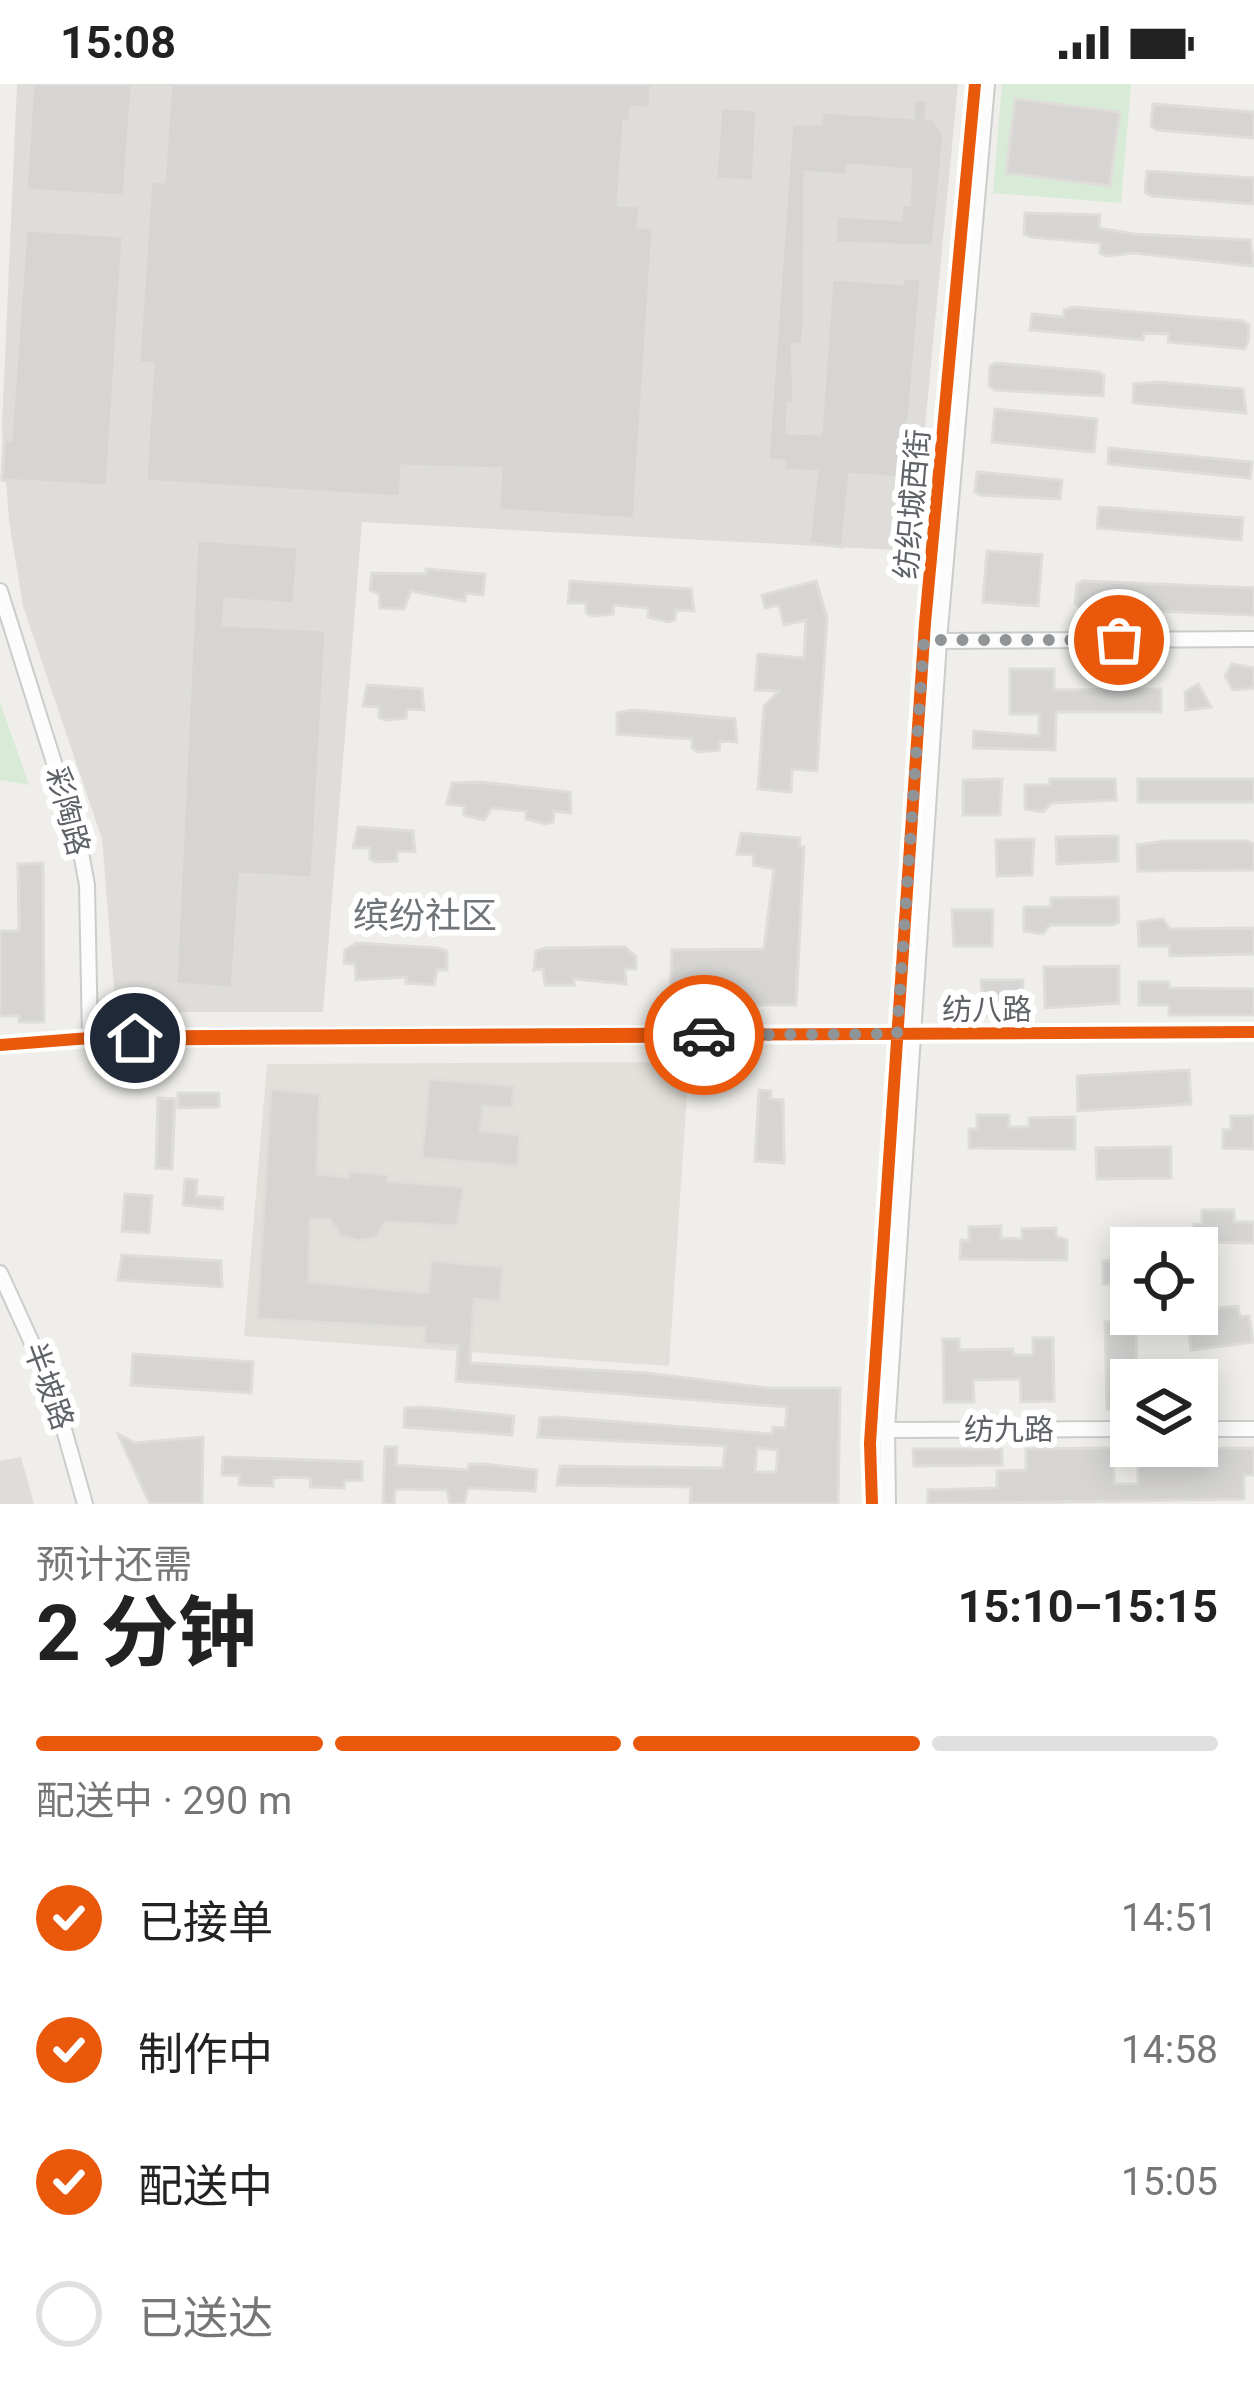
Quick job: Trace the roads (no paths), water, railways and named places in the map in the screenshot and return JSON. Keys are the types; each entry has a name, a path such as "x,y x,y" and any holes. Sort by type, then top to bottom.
{"street":[{"name":"纺织城西街","path":"872,1504 870,1443 897,1034 975,84"},
{"name":"纺织城西街","path":"888,1504 887,1430 914,1034 931,641 987,84"},
{"name":"彩陶路","path":"0,591 80,842 87,885 90,1038"},
{"path":"931,641 1254,638"},
{"name":"纺八路","path":"0,1046 90,1038 1254,1032"},
{"name":"半坡路","path":"0,1273 52,1387 85,1504"},
{"name":"纺九路","path":"887,1430 1110,1429"},
{"path":"1218,1429 1254,1429"}],"district":[{"name":"缤纷社区","path":"425,916"}]}
